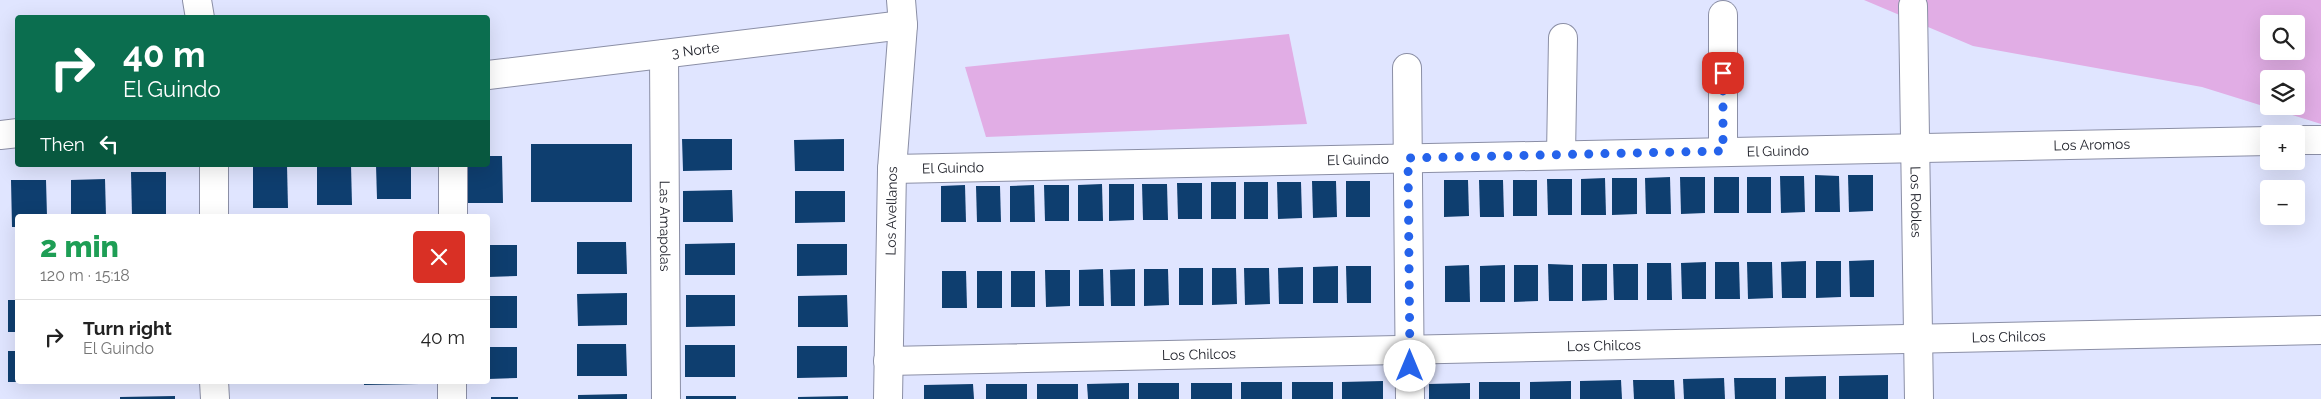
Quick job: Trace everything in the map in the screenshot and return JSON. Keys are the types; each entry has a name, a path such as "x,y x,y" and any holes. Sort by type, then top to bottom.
{"street":[{"path":"197,0 200,15"},
{"name":"Los Robles","path":"1913,6 1919,399"},
{"name":"3 Norte","path":"490,75 664,54 902,12"},
{"name":"Los Avellanos","path":"888,399 892,168 902,12"},
{"path":"1722,15 1723,151"},
{"path":"1561,155 1563,38"},
{"name":"Las Amapolas","path":"664,54 666,399"},
{"path":"1407,68 1410,399"},
{"path":"0,135 15,133"},
{"path":"2305,140 2321,140"},
{"name":"Los Aromos","path":"1916,148 2260,141"},
{"name":"El Guindo","path":"892,168 1916,148"},
{"path":"214,167 214,214"},
{"path":"453,167 453,214"},
{"name":"Los Chilcos","path":"888,360 2321,330"},
{"path":"214,384 214,399"},
{"path":"452,384 452,399"}],"shaded area":[{"path":"1864,0 2321,0 2321,124 2292,115 2305,115 2305,70 2260,70 2260,105 2202,87 1973,46"},
{"path":"1289,34 1307,124 986,137 965,67"}],"building":[{"path":"682,139 732,139 732,170 683,171"},
{"path":"844,139 844,171 795,171 794,140"},
{"path":"531,144 632,144 632,202 531,202"},
{"path":"490,156 502,156 503,203 468,203 468,167 490,167"},
{"path":"253,167 287,167 288,208 253,208"},
{"path":"317,167 351,167 352,205 317,205"},
{"path":"376,167 411,167 411,199 377,199"},
{"path":"131,172 166,172 166,214 132,214"},
{"path":"1815,175 1839,176 1840,212 1815,212"},
{"path":"1848,175 1873,175 1873,211 1849,212"},
{"path":"1780,176 1804,176 1805,212 1781,213"},
{"path":"1670,177 1671,214 1646,214 1645,178"},
{"path":"1680,177 1705,177 1705,213 1681,214"},
{"path":"1714,177 1739,177 1739,213 1714,213"},
{"path":"1747,177 1771,177 1771,213 1747,213"},
{"path":"1605,178 1606,215 1581,215 1581,179"},
{"path":"1612,178 1637,178 1637,214 1612,215"},
{"path":"105,179 106,214 71,214 71,180"},
{"path":"1547,179 1572,179 1572,215 1548,215"},
{"path":"11,180 46,180 47,214 15,214 15,227 12,227"},
{"path":"1444,180 1468,180 1469,216 1444,217"},
{"path":"1479,180 1503,180 1504,217 1480,217"},
{"path":"1513,180 1537,180 1537,216 1513,216"},
{"path":"1312,181 1336,181 1337,217 1313,218"},
{"path":"1346,181 1370,181 1370,217 1346,217"},
{"path":"1211,182 1236,182 1236,219 1211,219"},
{"path":"1244,182 1268,182 1268,219 1244,219"},
{"path":"1277,182 1301,182 1302,218 1278,219"},
{"path":"1177,183 1202,183 1202,219 1178,219"},
{"path":"1102,184 1103,221 1078,221 1078,185"},
{"path":"1109,184 1134,184 1134,220 1109,221"},
{"path":"1142,184 1167,184 1168,220 1143,220"},
{"path":"965,185 966,222 941,222 941,186"},
{"path":"1034,185 1035,222 1010,222 1010,186"},
{"path":"1044,185 1069,185 1069,221 1045,221"},
{"path":"976,186 1000,186 1001,222 977,222"},
{"path":"732,190 733,222 683,222 683,191"},
{"path":"795,191 845,191 845,222 795,223"},
{"path":"577,242 626,242 627,274 577,274"},
{"path":"735,243 735,275 685,275 685,244"},
{"path":"797,244 847,244 847,275 797,276"},
{"path":"490,245 517,245 517,276 490,277"},
{"path":"1874,260 1874,297 1850,297 1849,261"},
{"path":"1806,261 1806,298 1782,298 1781,262"},
{"path":"1816,261 1841,261 1841,297 1816,298"},
{"path":"1706,262 1706,299 1682,299 1681,263"},
{"path":"1715,262 1739,262 1740,299 1715,299"},
{"path":"1747,262 1772,262 1773,298 1748,299"},
{"path":"1647,263 1671,263 1672,300 1647,300"},
{"path":"1548,264 1573,265 1573,301 1549,301"},
{"path":"1582,264 1607,264 1607,300 1582,301"},
{"path":"1613,264 1638,264 1638,300 1614,300"},
{"path":"1469,265 1470,302 1445,302 1445,266"},
{"path":"1505,265 1505,302 1480,302 1480,266"},
{"path":"1514,265 1538,265 1538,301 1514,302"},
{"path":"1338,266 1338,303 1313,303 1313,267"},
{"path":"1346,266 1371,266 1371,303 1347,303"},
{"path":"1303,267 1303,304 1279,304 1278,268"},
{"path":"1179,268 1203,268 1203,305 1179,305"},
{"path":"1212,268 1236,268 1237,304 1212,305"},
{"path":"1244,268 1269,268 1270,304 1245,305"},
{"path":"1103,269 1104,306 1079,306 1079,270"},
{"path":"1135,269 1135,306 1111,306 1110,270"},
{"path":"1144,269 1168,269 1169,305 1144,306"},
{"path":"1045,270 1070,270 1070,306 1046,307"},
{"path":"942,271 966,271 967,308 942,308"},
{"path":"977,271 1002,271 1002,308 977,308"},
{"path":"1011,271 1035,271 1035,307 1011,307"},
{"path":"627,293 627,325 578,326 577,294"},
{"path":"686,295 735,295 735,326 686,327"},
{"path":"847,295 848,327 798,327 798,296"},
{"path":"490,296 517,296 517,328 490,328"},
{"path":"8,300 15,300 15,332 8,332"},
{"path":"577,344 626,344 627,376 577,376"},
{"path":"685,345 735,345 735,377 685,377"},
{"path":"797,346 847,346 847,377 797,378"},
{"path":"490,347 517,347 517,378 490,379"},
{"path":"8,351 15,351 15,382 8,382"},
{"path":"1888,375 1888,399 1839,399 1839,376"},
{"path":"1826,376 1826,399 1785,399 1785,377"},
{"path":"1724,378 1725,399 1684,399 1683,379"},
{"path":"1734,378 1776,378 1776,399 1735,399"},
{"path":"1621,380 1622,399 1580,399 1580,381"},
{"path":"1633,380 1674,380 1675,399 1634,399"},
{"path":"1383,381 1383,399 1342,399 1342,382"},
{"path":"1571,381 1571,399 1530,399 1530,382"},
{"path":"1241,382 1282,382 1282,399 1241,399"},
{"path":"1292,382 1333,382 1333,399 1292,399"},
{"path":"1479,382 1520,382 1520,399 1479,399"},
{"path":"1129,383 1129,399 1088,399 1087,384"},
{"path":"1138,383 1179,383 1179,399 1138,399"},
{"path":"1191,383 1232,383 1232,399 1191,399"},
{"path":"1470,383 1470,399 1429,399 1429,384"},
{"path":"364,384 419,384 364,385"},
{"path":"973,384 974,399 924,399 924,385"},
{"path":"986,384 1027,384 1027,399 986,399"},
{"path":"1037,384 1078,384 1078,399 1037,399"},
{"path":"627,394 627,399 578,399 578,395"},
{"path":"175,396 175,399 120,399 120,397"},
{"path":"686,396 736,396 736,399 686,399"},
{"path":"848,396 848,399 798,399 798,397"},
{"path":"491,397 518,397 518,399 491,399"}],"route":[{"path":"1410,366 1408,158 1723,151 1723,73"}]}
